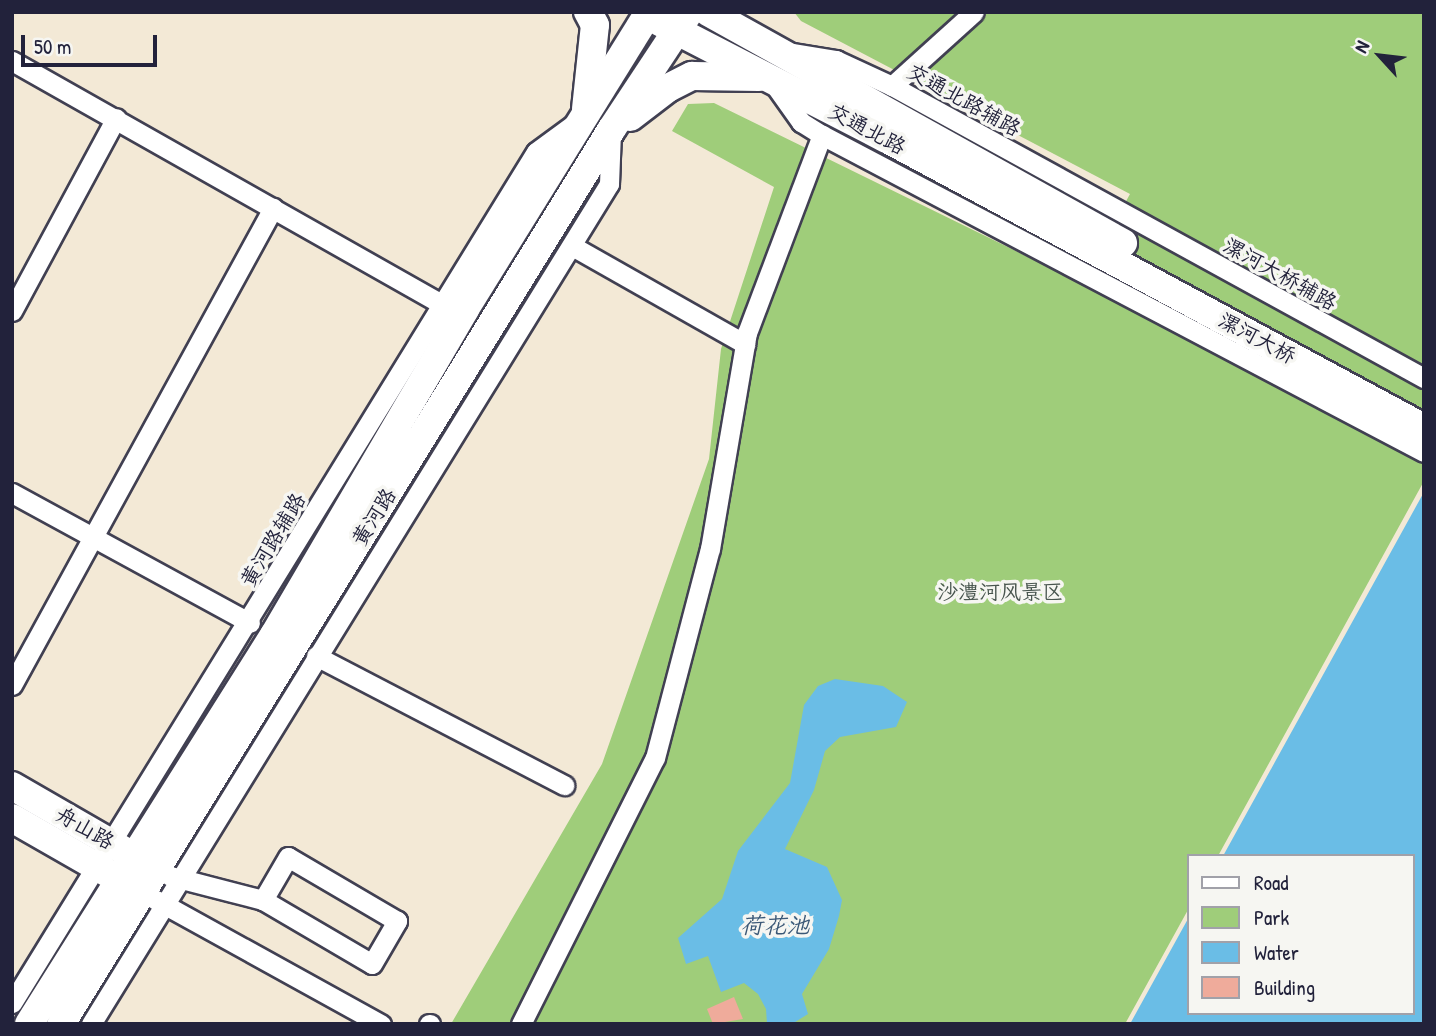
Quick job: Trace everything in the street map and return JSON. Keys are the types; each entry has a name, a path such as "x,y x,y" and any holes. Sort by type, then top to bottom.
{"main road":[{"path":"586,115 595,25 588,12"},
{"name":"交通北路","path":"708,12 784,52 1096,238"},
{"path":"753,12 784,52"},
{"name":"黄河路","path":"61,1024 139,874 274,635 465,309 646,13"},
{"name":"交通北路","path":"646,13 683,22 770,78 1096,238"},
{"name":"黄河路","path":"29,1024 139,874 611,130 683,22"},
{"path":"611,130 668,88 692,76 770,78"},
{"name":"漯河大桥","path":"1096,238 1424,407"},
{"name":"漯河大桥","path":"1096,238 1424,428"},
{"name":"舟山路","path":"12,786 139,874"},
{"name":"舟山路","path":"12,818 139,874"}],"street":[{"path":"892,86 974,12"},
{"name":"交通北路辅路","path":"784,52 835,60 892,86 1096,238"},
{"path":"12,61 442,304"},
{"path":"770,78 802,122 822,135 1096,238 1424,452"},
{"name":"黄河路辅路","path":"90,1024 139,874 250,623 536,152 586,115"},
{"path":"12,311 116,118"},
{"name":"黄河路辅路","path":"12,1003 139,874 316,656 609,184 611,130"},
{"path":"521,1024 655,758 710,550 745,344 822,135"},
{"path":"12,685 273,208"},
{"name":"漯河大桥辅路","path":"1096,238 1424,378"},
{"path":"572,246 745,344"},
{"path":"12,493 250,623"},
{"path":"316,656 564,785"},
{"path":"139,874 263,900 372,964 397,921 288,857 263,900"},
{"path":"139,874 381,1024"}],"green space":[{"name":"沙澧河风景区","path":"794,12 1424,12 1424,481 1219,854 1188,854 1188,910 1125,1024 451,1024 602,764 709,459 721,349 774,187 672,131 688,104 714,103 1081,283 1130,194 801,21"}],"water":[{"path":"1424,492 1424,1024 1130,1024 1188,919 1188,1015 1415,1015 1415,854 1224,854"},
{"name":"荷花池","path":"835,679 883,686 907,702 896,727 840,737 825,751 814,790 785,849 827,867 842,900 839,916 829,949 802,994 808,1014 792,1024 767,1024 766,1009 758,994 744,983 721,992 708,956 686,964 678,938 722,899 738,851 790,783 804,705 818,686"}],"building":[{"path":"734,997 743,1019 713,1024 707,1009"}]}
